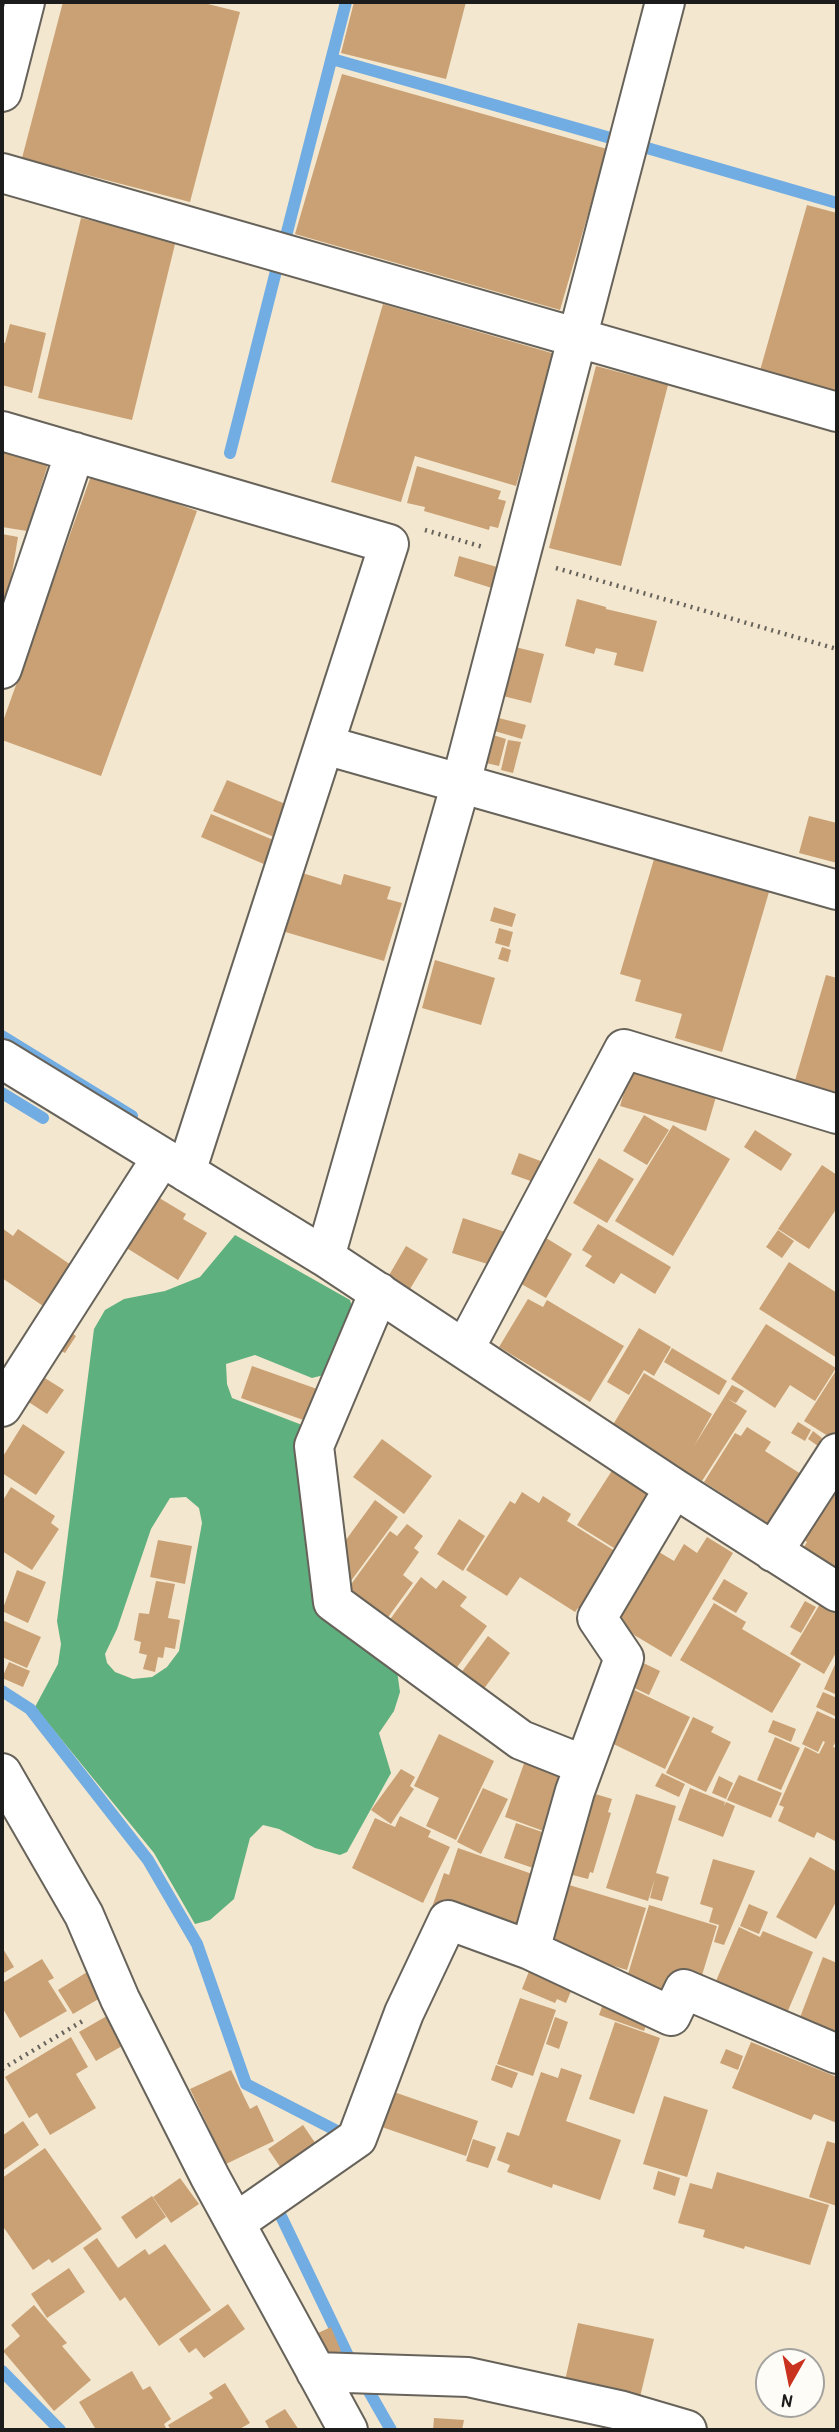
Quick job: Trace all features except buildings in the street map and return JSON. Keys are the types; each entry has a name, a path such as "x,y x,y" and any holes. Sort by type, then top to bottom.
{"street":[{"path":"2,92 25,2"},
{"path":"325,1257 461,783 665,2"},
{"path":"2,173 837,412"},
{"path":"2,430 389,544 324,745 174,1165 2,1407"},
{"path":"2,669 75,452"},
{"path":"324,745 837,890"},
{"path":"465,1348 624,1049 837,1114"},
{"path":"2,1059 325,1257 674,1488 837,1592"},
{"path":"379,1292 314,1446 333,1602 521,1740 584,1765"},
{"path":"773,1552 837,1453"},
{"path":"530,1950 575,1791 624,1658 597,1618 674,1488"},
{"path":"2,1773 84,1915 120,1999 235,2223 348,2430"},
{"path":"235,2223 357,2138 404,2013 448,1920 530,1950 671,2016 684,1989 837,2054"},
{"path":"316,2372 468,2377 619,2410 687,2430"}],"path":[{"path":"2,2069 120,1999"}],"green space":[{"path":"235,1235 350,1300 354,1313 324,1375 312,1378 255,1355 226,1364 227,1384 232,1398 302,1425 305,1506 397,1671 400,1692 394,1711 379,1733 391,1773 347,1852 340,1855 315,1848 279,1829 263,1825 250,1838 234,1899 210,1920 195,1924 154,1853 35,1707 58,1664 61,1644 57,1621 94,1329 105,1310 124,1299 165,1291 200,1277","holes":["186,1497 199,1508 202,1523 179,1651 167,1667 152,1677 133,1679 115,1672 107,1663 105,1654 117,1629 151,1529 170,1498"]}],"waterway":[{"path":"285,240 346,2"},
{"path":"332,59 614,139"},
{"path":"647,148 837,203"},
{"path":"230,453 276,271"},
{"path":"2,1036 132,1116"},
{"path":"2,1093 43,1118"},
{"path":"2,1691 30,1709 148,1860 197,1944 246,2084 339,2132 335,2143"},
{"path":"279,2212 352,2364"},
{"path":"2,2371 60,2430"},
{"path":"367,2388 391,2430"}]}
